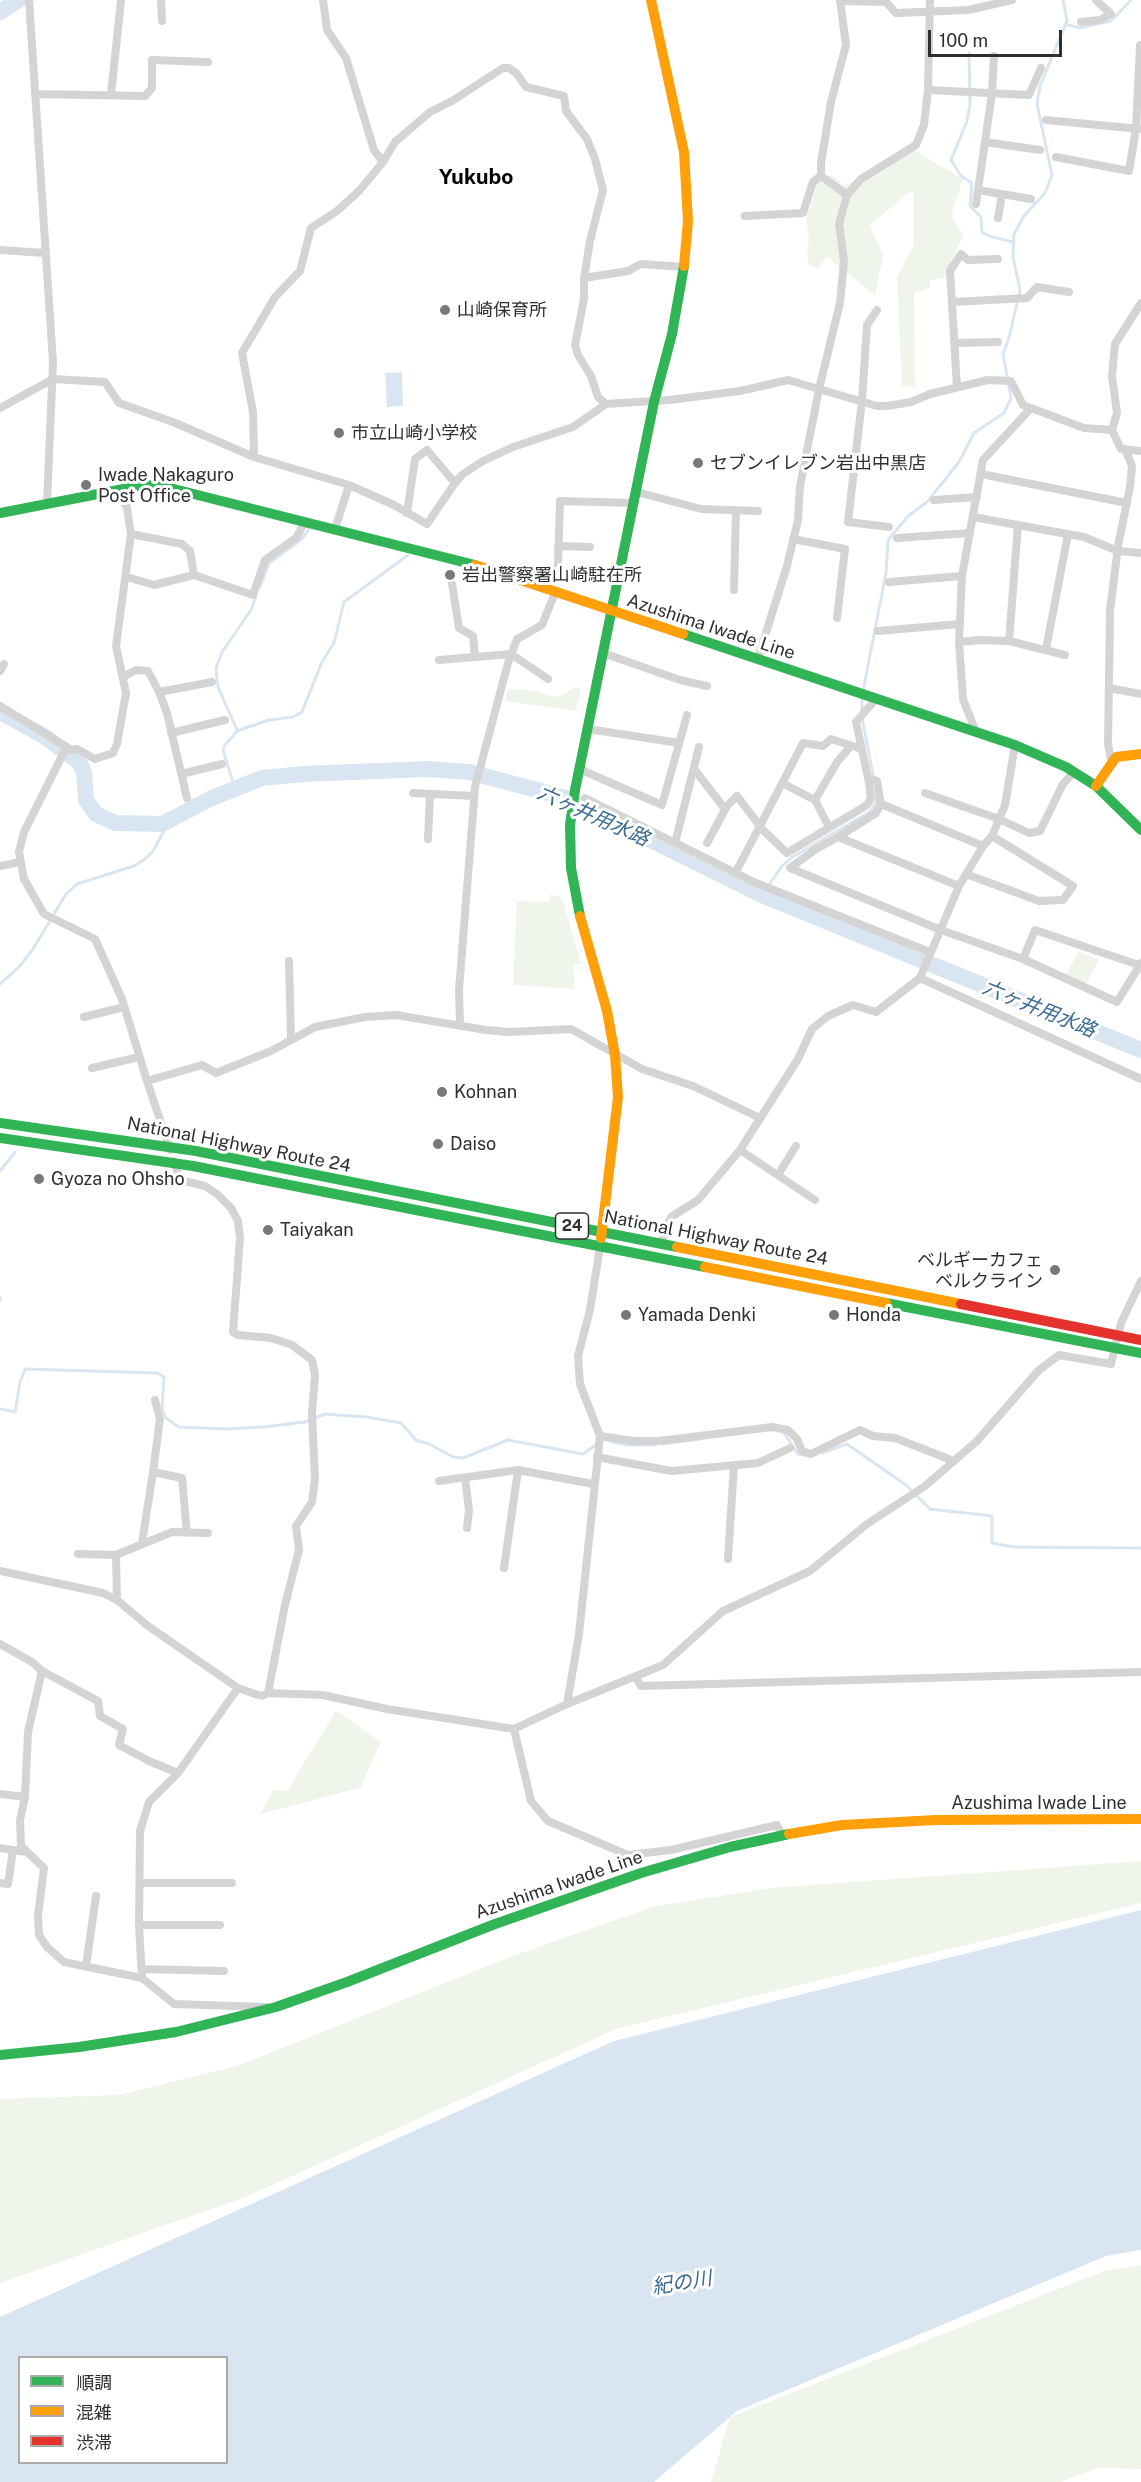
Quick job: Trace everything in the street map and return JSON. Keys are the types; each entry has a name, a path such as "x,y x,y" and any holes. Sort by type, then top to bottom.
{"main road":[{"path":"600,1247 618,1097 615,1055 607,1011 577,905 571,868 570,825 579,769 654,402 672,334 684,267 688,221 684,152 651,0"},
{"name":"Azushima Iwade Line","path":"0,513 118,489 158,485 472,564 1015,745 1074,771 1096,786 1141,830"},
{"path":"1096,786 1116,757 1141,754"},
{"path":"1112,764 1141,761"},
{"name":"National Highway Route 24","path":"0,1123 170,1147 1141,1340"},
{"name":"National Highway Route 24","path":"0,1138 175,1163 1141,1353"},
{"name":"Azushima Iwade Line","path":"0,2055 80,2047 176,2032 276,2007 495,1924 641,1873 730,1847 782,1835 842,1825 936,1820 1141,1819"}],"street":[{"path":"111,95 121,0"},
{"path":"161,0 162,21"},
{"path":"322,0 327,30 346,57 374,150 382,162"},
{"path":"758,658 787,566 798,520 800,486 819,389 840,303 844,261 838,224 847,195 861,179 916,145 924,125 928,90 930,0"},
{"path":"821,176 831,102 846,45 840,1 886,2 896,13 968,10 1012,0"},
{"path":"1081,22 1100,20 1111,14 1096,0"},
{"path":"30,4 53,379 47,503"},
{"path":"1056,157 1129,171 1139,129 1140,45"},
{"path":"976,204 992,93 994,56"},
{"path":"35,94 145,96 152,88 152,60 208,62"},
{"path":"254,457 253,411 242,353 275,297 300,271 311,228 338,211 359,190 395,142 429,112 452,101 503,68 509,68 517,74 525,87 564,96 566,111 588,139 603,190 590,241 584,278 584,300 575,345 578,355 591,376 598,397 606,404"},
{"path":"928,90 1029,95 1041,68"},
{"path":"1046,120 1139,129"},
{"path":"985,142 1040,150"},
{"path":"821,176 847,195"},
{"path":"745,216 803,213 813,182 821,176"},
{"path":"978,190 1031,199"},
{"path":"998,218 1002,194"},
{"path":"0,249 45,254"},
{"path":"957,387 950,271 961,254 968,260 998,259"},
{"path":"584,278 628,271 641,264 684,267"},
{"path":"952,302 1027,298 1038,287 1069,292"},
{"path":"1141,303 1115,344 1112,376 1117,413 1112,430 1121,449 1141,451"},
{"path":"877,310 867,325 862,400 848,522 889,527"},
{"path":"955,343 998,342"},
{"path":"0,408 53,379 105,382 119,403 173,422 254,457 349,485 427,524 463,474 483,461 513,447 573,427 606,404 654,402 740,391 788,380 877,406 887,406 911,402 957,387 988,381 1011,381 1023,405 1084,428 1112,430"},
{"path":"976,732 963,699 959,642 962,576 983,460 1031,408"},
{"path":"1112,764 1108,744 1110,611 1132,466 1125,449"},
{"path":"407,513 415,459 428,450 455,483"},
{"path":"981,474 1127,503"},
{"path":"335,529 349,485"},
{"path":"118,489 127,508 131,534 116,646 126,693 124,717 113,753 95,759 77,748 65,750 24,832 19,852 20,862 24,879 44,914 95,939 124,1007 180,1180 205,1186 217,1194 231,1208 238,1221 240,1238 233,1332 238,1335 272,1338 292,1345 312,1360 315,1375 312,1413 315,1479 312,1502 296,1527 299,1550 285,1605 268,1693"},
{"path":"934,500 977,496"},
{"path":"558,567 560,501 636,498 701,509 758,511"},
{"path":"734,590 736,510"},
{"path":"973,517 1084,537 1118,551 1141,553"},
{"path":"127,577 154,585 194,575 253,595 265,560 296,538 305,522"},
{"path":"1009,641 1018,525"},
{"path":"897,538 970,533"},
{"path":"131,534 182,544 190,551 194,575"},
{"path":"1046,649 1068,534"},
{"path":"793,539 845,549 837,618"},
{"path":"558,546 590,547"},
{"path":"890,582 962,576"},
{"path":"453,584 459,628 473,636 475,657"},
{"path":"460,1025 459,990 475,787 517,639 542,625 555,593"},
{"path":"878,631 960,624"},
{"path":"959,642 1009,641 1065,655"},
{"path":"603,653 680,680 707,686"},
{"path":"439,660 511,654 548,679"},
{"path":"123,677 136,670 147,671 159,692 187,798"},
{"path":"159,692 212,682"},
{"path":"1109,687 1141,694"},
{"path":"707,843 725,809 737,796 759,825 788,853 867,805 871,798 856,722 876,699"},
{"path":"0,706 70,749"},
{"path":"579,769 662,804 687,715"},
{"path":"171,732 225,720"},
{"path":"588,729 679,743"},
{"path":"738,868 804,743 823,746 831,739 862,749"},
{"path":"662,1245 671,1217 698,1200 740,1150 798,1059 812,1029 828,1016 853,1005 876,1012 920,976 959,886 983,846 992,836 1005,805 1015,745"},
{"path":"815,800 837,762 851,746"},
{"path":"675,843 699,747"},
{"path":"181,774 222,764"},
{"path":"694,769 725,809"},
{"path":"925,793 999,819 1029,833 1040,831 1063,784 1074,771"},
{"path":"868,778 877,781 881,804 876,813 816,849 790,868 941,930 1023,959 1118,1002 1140,964 1035,930 1023,959"},
{"path":"782,783 815,800 830,827"},
{"path":"413,793 474,796"},
{"path":"428,839 430,794"},
{"path":"585,798 756,883 929,954"},
{"path":"881,804 983,846"},
{"path":"966,874 1039,901 1063,900 1073,886 992,836"},
{"path":"838,837 959,886"},
{"path":"0,866 20,862"},
{"path":"290,961 291,1038"},
{"path":"920,976 1141,1080"},
{"path":"84,1017 124,1007"},
{"path":"147,1081 202,1065 216,1073 271,1050 315,1027 365,1017 396,1015 509,1032 571,1029 642,1068 693,1086 760,1118"},
{"path":"92,1068 139,1057"},
{"path":"778,1175 796,1146"},
{"path":"740,1150 815,1200"},
{"path":"567,1704 579,1634 593,1484 600,1436 580,1384 578,1356 590,1310 600,1247"},
{"path":"0,1571 103,1593 117,1600 148,1626 238,1688 262,1696 268,1693 323,1695 387,1709 514,1729 567,1704 636,1678 663,1665 723,1611 810,1572 867,1524 925,1486 977,1442 1039,1370 1059,1355 1111,1364 1118,1335 1141,1281"},
{"path":"142,1543 160,1419 155,1400"},
{"path":"600,1436 634,1441 658,1441 772,1427 788,1430 797,1439 802,1451 811,1454 860,1430 873,1436 895,1438 954,1461"},
{"path":"597,1457 672,1471 758,1463 790,1449"},
{"path":"728,1559 735,1465"},
{"path":"439,1481 518,1470 593,1484"},
{"path":"504,1568 518,1470"},
{"path":"153,1472 182,1478 187,1533"},
{"path":"465,1478 469,1510 467,1528"},
{"path":"78,1554 116,1555 172,1532 208,1533"},
{"path":"116,1555 117,1600"},
{"path":"0,1644 32,1662 42,1671 98,1701 100,1716 123,1729 119,1745 178,1773"},
{"path":"42,1671 28,1732 25,1797 20,1829 21,1846 44,1868 38,1915 39,1935 47,1947 64,1962 142,1974 224,1971"},
{"path":"636,1678 641,1686 1141,1672"},
{"path":"238,1688 178,1773 149,1802 140,1831 139,1925 142,1974 174,2004 276,2007"},
{"path":"514,1729 531,1801 548,1821 628,1855 671,1850 777,1825 782,1835"},
{"path":"0,1794 25,1797"},
{"path":"0,1848 27,1852"},
{"path":"0,1883 8,1884 13,1850"},
{"path":"140,1883 232,1883"},
{"path":"86,1966 96,1896"},
{"path":"139,1925 220,1925"}],"shaded area":[{"path":"909,147 963,179 951,216 964,235 943,278 930,280 930,288 914,293 915,387 902,386 897,277 914,245 913,189 870,225 883,256 875,295 827,257 817,269 809,265 806,218 819,181 832,175 845,186"},
{"path":"576,686 581,690 576,711 505,701 508,689 539,691 558,697"},
{"path":"550,894 562,898 581,964 573,964 575,989 513,985 517,901 548,902"},
{"path":"1079,952 1099,960 1086,984 1066,974"},
{"path":"336,1711 381,1742 360,1788 260,1814 273,1790 287,1791"},
{"path":"1141,1861 1141,1903 616,2029 246,2197 0,2283 0,2099 118,2095 237,2066 510,1957 652,1907 770,1888"},
{"path":"1141,2265 1141,2469 1099,2468 1060,2482 711,2482 730,2417 1104,2271"}],"water":[{"path":"402,372 403,406 387,407 385,373"},
{"name":"紀の川","path":"1141,1910 1141,2250 1106,2256 737,2411 654,2482 0,2482 0,2317 614,2041"}],"waterway":[{"path":"0,12 19,0"},
{"path":"863,691 886,573 888,540 908,516 927,502 959,462 974,433 1004,413 1011,398 1003,354 1020,290 1013,257 1014,234 1024,216 1045,193 1052,175 1037,104 1040,86 1067,21 1063,0"},
{"path":"1065,24 1079,28 1111,21 1131,0"},
{"path":"969,53 970,104 967,121 951,160 961,176 972,183 970,206 981,217 982,232 1013,242"},
{"path":"260,587 269,563 301,540 309,529"},
{"path":"235,789 223,750 225,745 237,731 269,720 293,717 302,712 322,662 334,643 344,602 408,555"},
{"path":"237,730 218,687 216,668 222,652 251,610 256,596"},
{"path":"862,697 862,712"},
{"name":"六ヶ井用水路","path":"0,712 44,736 79,762 84,772 86,800 96,814 115,823 162,824 212,798 262,778 304,774 428,769 469,772 566,798 762,895 1141,1050"},
{"path":"862,718 874,780"},
{"path":"762,895 782,866 791,858 871,811 876,802 876,792"},
{"path":"0,984 19,967 33,949 66,894 77,884 134,866 145,859 153,851 165,829 162,824"},
{"path":"0,1171 15,1152"},
{"path":"0,1409 15,1412 20,1382 25,1369 157,1373 164,1377 162,1409 166,1418 179,1427 226,1429 263,1427 305,1422 325,1414 366,1417 401,1423 416,1440 453,1457 463,1458 508,1440 583,1454 597,1444"},
{"path":"784,1433 798,1454 810,1456"},
{"path":"662,1444 700,1439"},
{"path":"609,1441 627,1445 656,1445"},
{"path":"822,1453 847,1444 906,1485 930,1509 992,1516 992,1543 1014,1547 1141,1548"}],"traffic: fast":[{"path":"580,916 571,868 570,825 575,790 654,402 672,334 684,266"},
{"path":"0,513 139,486 158,485 475,565"},
{"path":"683,634 1015,745 1066,767 1096,786 1141,830"},
{"path":"0,1123 196,1151 677,1247"},
{"path":"0,1138 193,1166 705,1267"},
{"path":"886,1303 1141,1353"},
{"path":"0,2055 79,2047 176,2032 276,2007 495,1924 641,1873 730,1847 789,1834"}],"traffic: slow":[{"path":"651,0 684,152 688,221 684,266"},
{"path":"475,565 683,634"},
{"path":"1096,786 1116,757 1141,754"},
{"path":"580,916 607,1011 615,1055 618,1097 601,1238"},
{"path":"677,1247 961,1304"},
{"path":"705,1267 886,1303"},
{"path":"789,1834 842,1825 936,1820 1141,1819"}],"traffic: jam":[{"path":"961,1304 1141,1340"}],"place":[{"name":"山崎保育所","path":"445,310"},
{"name":"市立山崎小学校","path":"339,433"},
{"name":"セブンイレブン岩出中黒店","path":"698,463"},
{"name":"Iwade Nakaguro Post Office","path":"86,485"},
{"name":"岩出警察署山崎駐在所","path":"450,575"},
{"name":"Kohnan","path":"442,1092"},
{"name":"Daiso","path":"438,1144"},
{"name":"Gyoza no Ohsho","path":"39,1179"},
{"name":"Taiyakan","path":"268,1230"},
{"name":"ベルギーカフェ ベルクライン","path":"1055,1270"},
{"name":"Yamada Denki","path":"626,1315"},
{"name":"Honda","path":"834,1315"}],"district":[{"name":"Yukubo","path":"476,178"}]}
